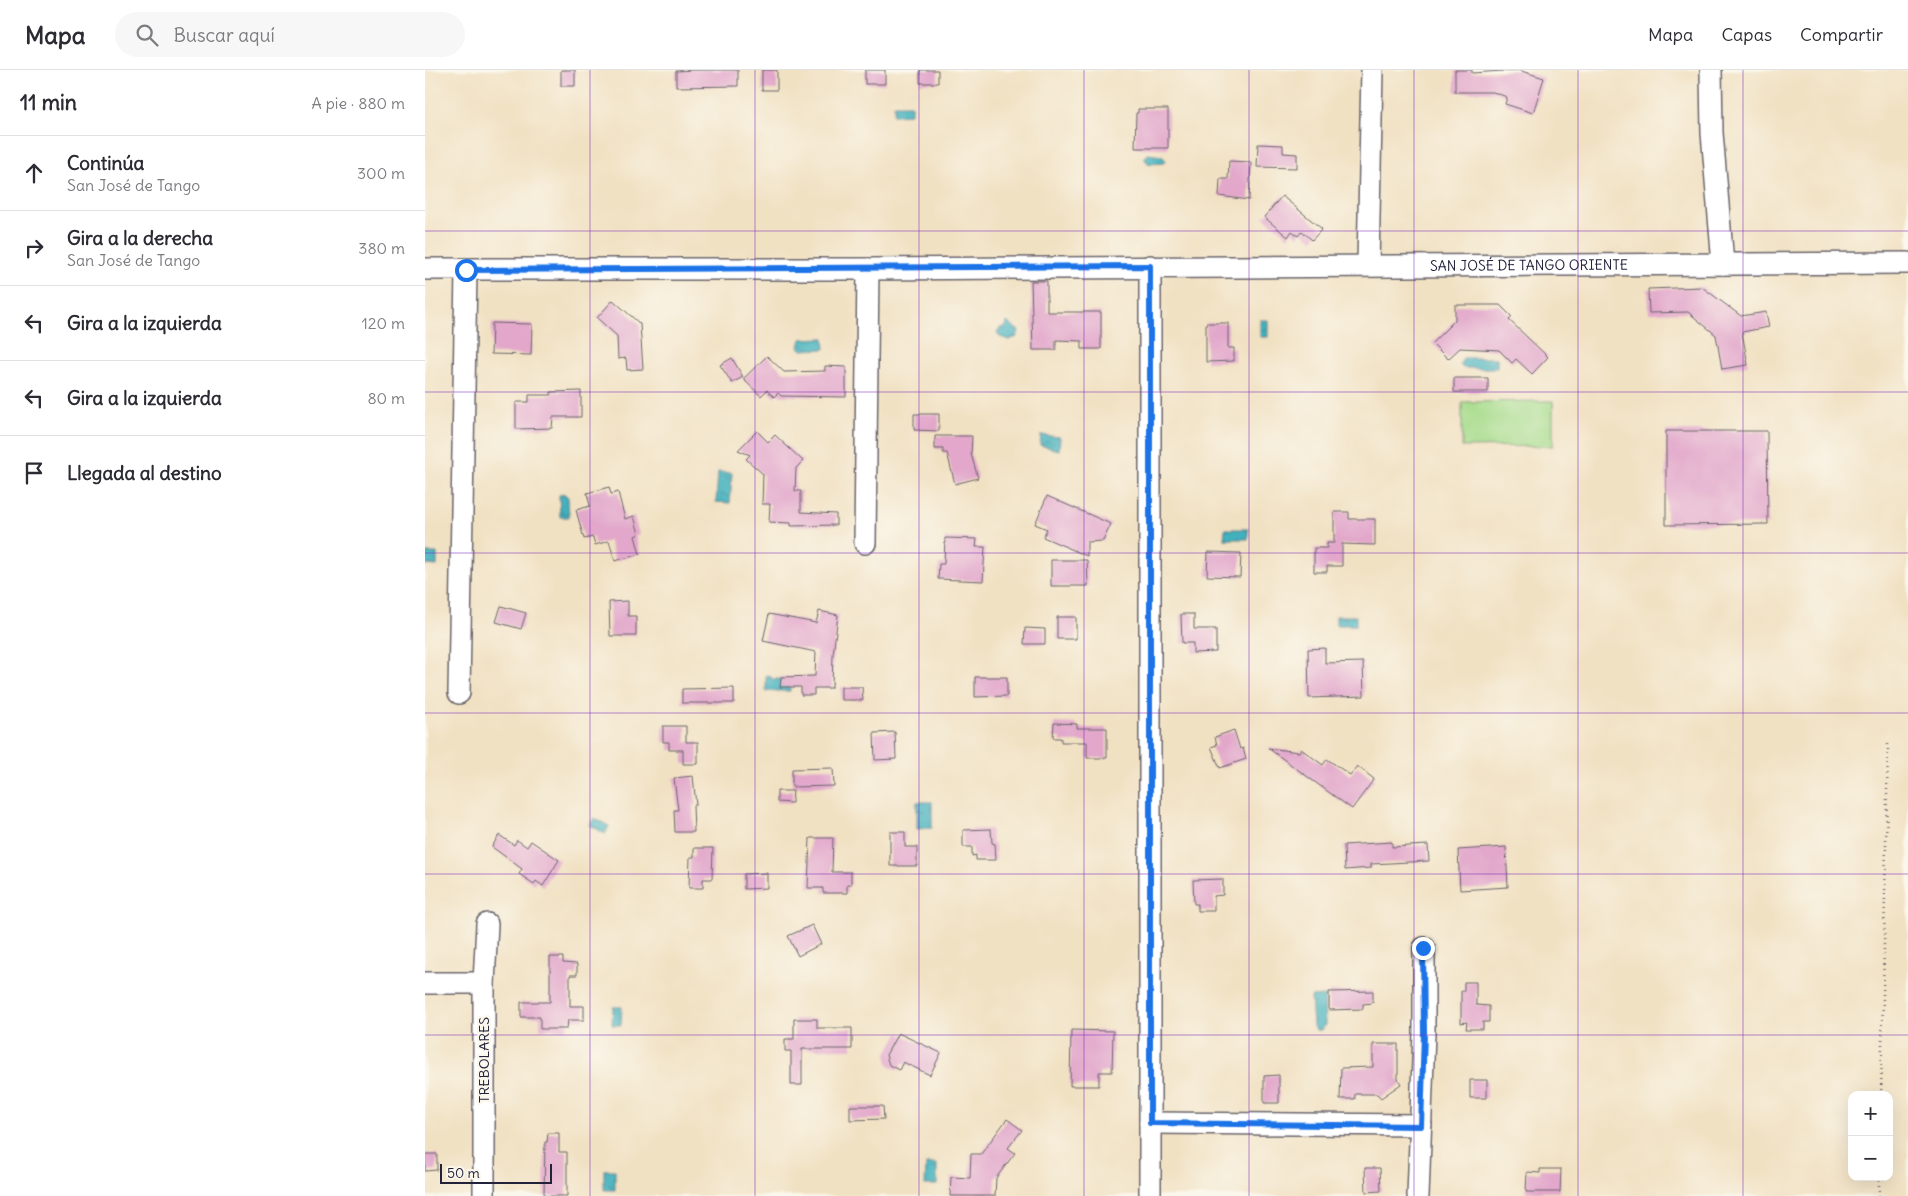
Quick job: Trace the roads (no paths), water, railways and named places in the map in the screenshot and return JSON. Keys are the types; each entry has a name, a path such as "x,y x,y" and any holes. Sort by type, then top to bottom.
{"street":[{"path":"1368,265 1372,70"},
{"path":"1711,70 1713,133 1723,264"},
{"name":"SAN JOSÉ DE TANGO ORIENTE","path":"425,269 868,269 1908,263"},
{"path":"1150,266 1150,1196"},
{"path":"865,543 868,269"},
{"path":"459,693 466,270"},
{"name":"TREBOLARES","path":"484,1196 484,983 487,924"},
{"path":"1419,1196 1424,1033 1423,948"},
{"path":"425,983 484,983"},
{"path":"1150,1123 1421,1126"}],"water":[{"path":"894,105 911,105 911,114 894,115"},
{"path":"1148,154 1162,156 1166,160 1164,163 1149,164 1144,158"},
{"path":"1260,320 1268,320 1268,337 1260,337"},
{"path":"1007,322 1019,331 1017,337 1009,340 1000,337 997,332 1000,328 1006,327"},
{"path":"824,338 825,349 802,350 799,347 801,339"},
{"path":"1463,358 1497,358 1497,368 1463,368 1460,365"},
{"path":"1041,435 1060,437 1059,450 1040,445"},
{"path":"718,472 732,473 730,503 716,502"},
{"path":"565,494 568,497 569,517 560,517 559,495"},
{"path":"1225,529 1248,529 1248,539 1224,539"},
{"path":"425,553 437,553 437,566 425,565"},
{"path":"1336,616 1356,616 1356,625 1336,625"},
{"path":"766,675 771,676 771,679 790,679 790,691 766,691"},
{"path":"917,802 932,802 932,828 917,829"},
{"path":"594,818 609,826 605,834 590,825"},
{"path":"1324,996 1325,1025 1321,1030 1316,1030 1313,1026 1311,997"},
{"path":"613,1007 622,1007 621,1025 612,1025"},
{"path":"926,1164 937,1164 937,1185 925,1185"},
{"path":"604,1170 615,1170 615,1190 604,1190"}]}
